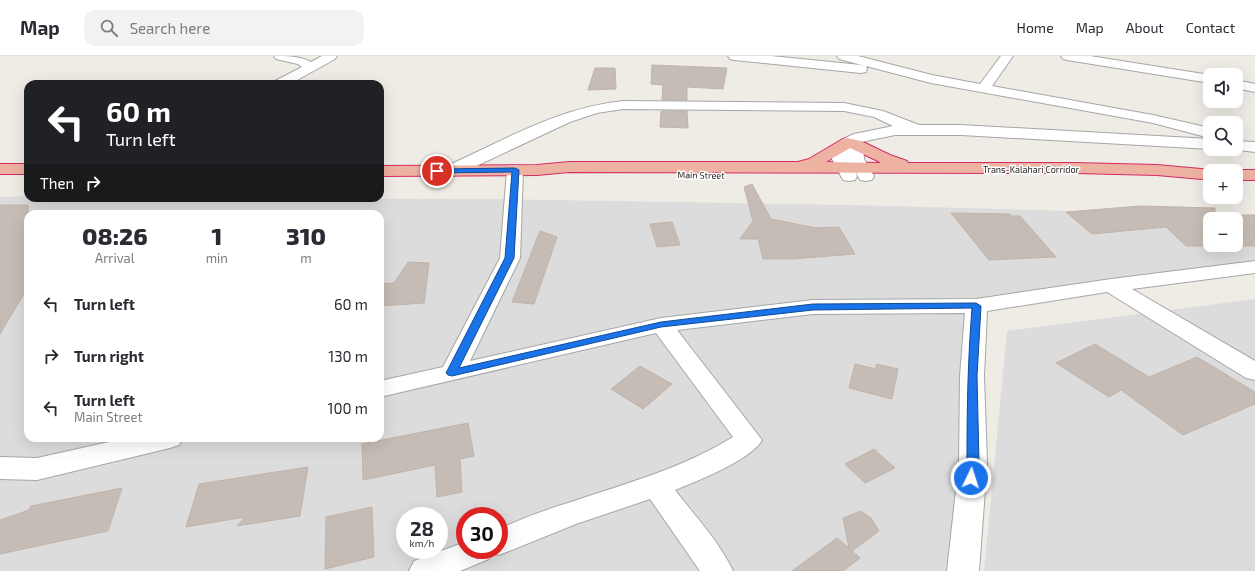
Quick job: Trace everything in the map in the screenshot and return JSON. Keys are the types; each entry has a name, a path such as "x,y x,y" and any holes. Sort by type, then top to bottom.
{"highway":[{"path":"795,167 815,162 854,141 894,162 922,169"},
{"name":"Main Street","path":"384,171 537,170 569,167 795,167 855,172"},
{"name":"Trans-Kalahari Corridor","path":"855,172 922,169 1083,168 1157,170 1203,174"},
{"path":"0,169 24,169"},
{"name":"Main Street","path":"537,170 566,173 855,172"},
{"name":"Trans-Kalahari Corridor","path":"855,172 1116,176 1203,174"},
{"path":"1243,175 1255,175"}],"street":[{"path":"280,56 302,61 310,67"},
{"path":"287,80 331,56"},
{"path":"734,56 843,67 931,79 1153,119 1203,131"},
{"path":"843,56 931,79"},
{"path":"983,89 1007,56"},
{"path":"1067,56 1203,78"},
{"path":"1243,85 1255,88"},
{"path":"451,171 574,114 598,107 844,107 878,114 914,129"},
{"path":"855,172 840,159 840,154 854,141 895,130 969,130 1203,144"},
{"path":"452,373 510,258 515,170"},
{"path":"384,388 661,325 813,307 976,306 1111,285 1253,268"},
{"path":"1111,285 1255,372"},
{"path":"963,571 973,463 972,376 976,306"},
{"path":"508,538 573,512 656,486 727,455 749,440 661,325"},
{"path":"0,468 37,469 153,442"},
{"path":"656,486 717,571"},
{"path":"425,571 456,559"}],"shaded area":[{"path":"24,196 24,202 384,202 384,199 496,199 851,205 1203,215 1203,252 1243,252 1243,216 1255,216 1255,267 976,306 963,571 0,571 0,197"},
{"path":"1255,299 1255,571 984,571 1007,331"}],"building":[{"path":"652,65 727,68 723,89 687,87 687,100 662,100 663,85 651,84"},
{"path":"595,68 615,68 616,89 588,90"},
{"path":"661,111 687,111 688,128 660,127"},
{"path":"752,184 771,219 816,228 839,227 855,254 792,259 763,259 758,239 740,239 753,221 744,187"},
{"path":"0,205 28,205 28,210 24,210 24,294 0,334"},
{"path":"1140,206 1215,208 1215,212 1203,212 1203,246 1186,246 1166,227 1092,234 1066,212"},
{"path":"951,213 1010,214 1012,216 1020,216 1056,257 989,260"},
{"path":"1243,215 1255,215 1255,246 1243,246"},
{"path":"672,222 680,245 657,247 650,224"},
{"path":"540,231 557,237 534,304 512,302"},
{"path":"408,262 429,263 424,303 384,306 384,284 394,283"},
{"path":"1095,344 1149,377 1197,357 1255,392 1255,404 1183,435 1121,390 1109,397 1056,363"},
{"path":"855,364 876,369 876,364 898,369 892,399 849,388"},
{"path":"640,366 672,384 643,409 611,389"},
{"path":"468,423 474,456 460,459 462,492 437,497 435,465 363,480 362,444 384,442 384,440"},
{"path":"874,449 895,468 865,483 845,464"},
{"path":"308,467 300,516 237,526 245,517 186,527 199,484"},
{"path":"122,488 108,531 0,554 0,520 29,510 31,506"},
{"path":"372,507 374,557 325,569 326,517"},
{"path":"861,511 871,518 879,531 852,551 860,558 843,571 792,571 837,538 849,548 843,518"}],"route":[{"path":"437,171 515,170 510,258 452,373 661,325 813,307 976,306 972,376 973,463 971,478"}]}
